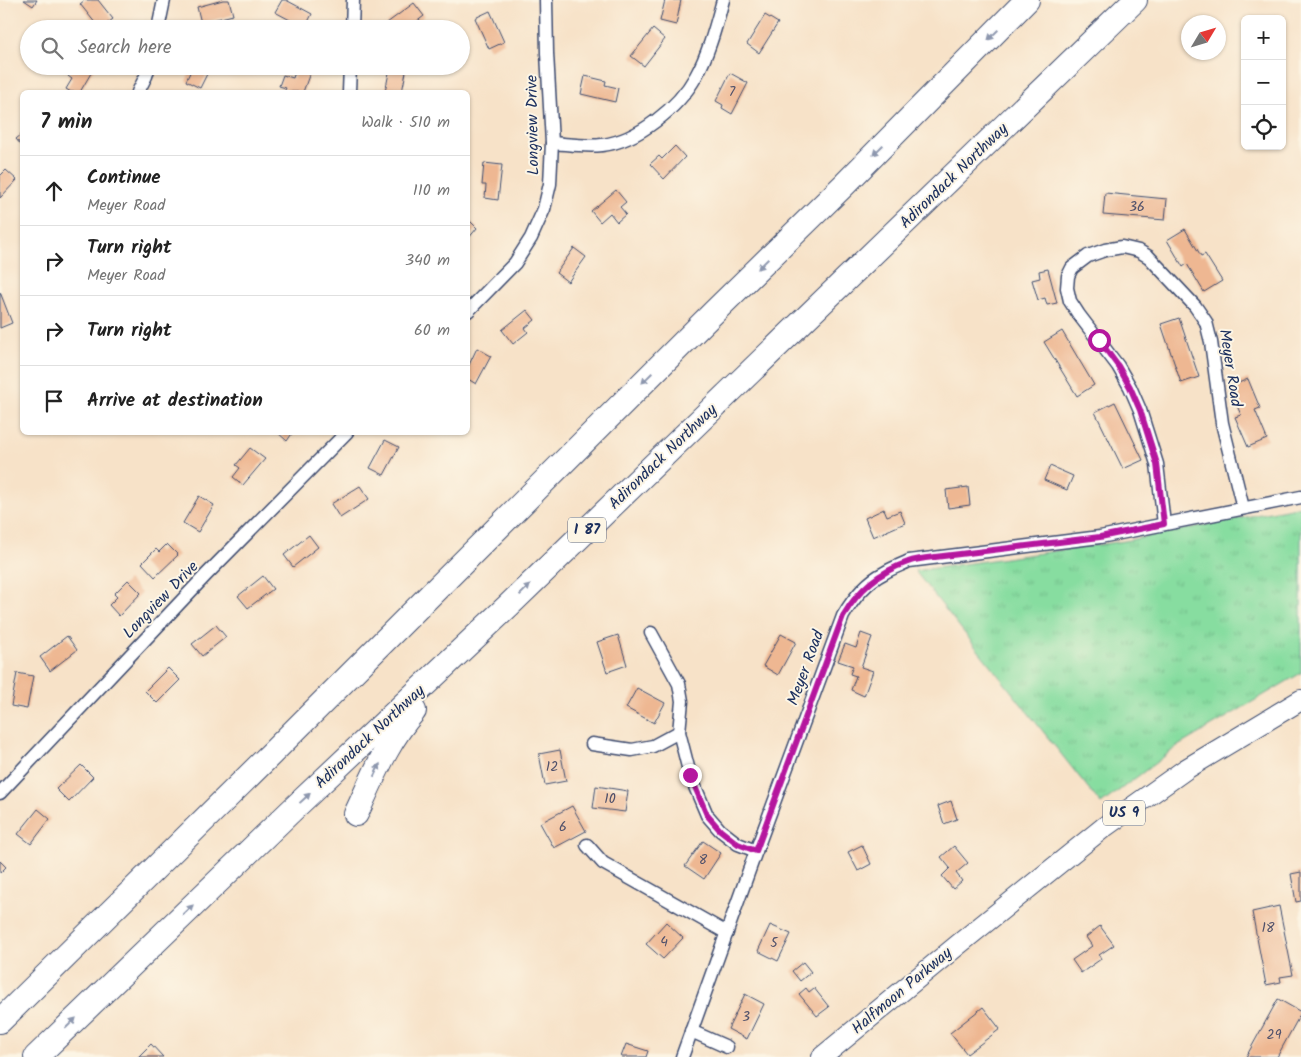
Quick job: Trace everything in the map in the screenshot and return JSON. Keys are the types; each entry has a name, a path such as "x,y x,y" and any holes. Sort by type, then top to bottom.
{"highway":[{"path":"0,1021 851,178 1027,0"},
{"name":"Adirondack Northway","path":"36,1057 291,811 507,607 1135,0"},
{"path":"356,814 388,746 403,723 507,607"}],"main road":[{"name":"Halfmoon Parkway","path":"822,1057 1103,828 1186,769 1301,700"}],"street":[{"path":"160,20 164,0"},
{"path":"352,20 353,0"},
{"name":"Longview Drive","path":"470,309 515,263 531,238 544,208 550,184 552,144 546,0"},
{"path":"552,144 600,145 613,143 639,131 659,118 682,96 695,77 704,58 723,0"},
{"path":"139,90 146,75"},
{"path":"348,90 349,75"},
{"name":"Meyer Road","path":"1164,524 1157,464 1140,410 1118,366 1070,301 1067,288 1068,276 1072,268 1088,256 1105,250 1122,247 1139,251 1149,257 1195,306 1206,322 1211,342 1222,423 1243,508"},
{"name":"Longview Drive","path":"0,793 206,576 345,435"},
{"name":"Meyer Road","path":"682,1057 843,616 851,602 872,580 882,573 909,561 1100,537 1301,497"},
{"path":"650,633 680,684 682,701 679,732 690,775 707,815 720,830 738,844 756,851"},
{"path":"592,744 632,750 653,746 679,732"},
{"path":"587,845 603,862 615,870 727,933"},
{"path":"691,1031 727,1047"}],"green space":[{"path":"1301,506 1301,673 1178,746 1101,804 915,571 1125,541"}],"building":[{"path":"24,0 37,0 33,6"},
{"path":"85,0 98,0 113,19 93,20 80,4"},
{"path":"229,0 233,15 213,20 200,20 197,7"},
{"path":"282,0 286,0 312,14 309,20 290,20 275,12"},
{"path":"665,0 681,0 676,25 660,21"},
{"path":"414,3 424,16 419,20 391,20"},
{"path":"490,11 504,42 489,49 475,18"},
{"path":"765,15 778,23 759,53 747,44"},
{"path":"653,29 665,39 644,66 631,56"},
{"path":"730,73 748,83 732,114 722,108 723,105 716,101"},
{"path":"90,75 81,90 66,89 72,79 68,76"},
{"path":"189,75 206,75 200,88 186,81"},
{"path":"283,75 293,78 294,75 309,75 304,90 285,90 286,88 279,86"},
{"path":"389,75 405,75 402,90 385,90"},
{"path":"585,76 606,81 605,85 618,88 615,102 581,94"},
{"path":"20,136 20,144 16,139"},
{"path":"675,146 685,157 664,179 650,164 659,156 662,159"},
{"path":"484,163 502,165 498,200 485,198 486,185 482,185"},
{"path":"6,170 17,180 0,198 0,176"},
{"path":"616,190 626,202 620,207 626,214 617,222 610,213 600,222 591,211"},
{"path":"1105,193 1167,199 1165,220 1103,215"},
{"path":"470,221 477,228 470,237"},
{"path":"1185,229 1201,256 1205,254 1222,281 1204,292 1187,264 1183,267 1167,240"},
{"path":"574,248 586,257 568,282 556,273"},
{"path":"1048,269 1057,303 1047,305 1045,298 1038,300 1032,280 1040,278 1039,271"},
{"path":"0,292 12,323 0,328"},
{"path":"527,310 535,320 525,328 528,332 513,344 502,330"},
{"path":"1179,318 1199,377 1181,383 1161,324"},
{"path":"1062,331 1094,385 1077,396 1044,342"},
{"path":"477,348 491,356 476,384 470,380 470,363"},
{"path":"1248,379 1260,408 1255,410 1267,439 1248,447 1235,417 1241,415 1229,387"},
{"path":"1115,402 1143,460 1123,469 1095,412"},
{"path":"280,435 291,435 287,441"},
{"path":"385,440 399,447 384,475 370,468"},
{"path":"250,448 265,459 243,485 233,477 240,468 236,465"},
{"path":"1050,466 1073,476 1067,490 1044,480"},
{"path":"360,486 369,499 340,518 331,504"},
{"path":"968,487 970,505 948,508 946,490"},
{"path":"199,496 214,505 198,532 183,523"},
{"path":"884,509 887,516 900,511 905,523 873,537 865,518"},
{"path":"309,535 318,547 293,567 284,555"},
{"path":"167,544 178,555 155,577 142,563 156,549 159,552"},
{"path":"263,576 273,589 248,608 238,596"},
{"path":"128,580 141,593 119,616 109,605 117,597 114,594"},
{"path":"216,625 226,637 202,656 192,644"},
{"path":"861,633 872,637 861,667 873,671 864,696 851,690 856,676 850,674 853,666 838,661 845,644 856,648"},
{"path":"781,634 796,642 778,675 763,666"},
{"path":"618,635 627,665 607,672 597,642"},
{"path":"67,636 77,650 50,671 40,657"},
{"path":"168,668 180,680 157,703 145,691"},
{"path":"17,673 33,676 27,709 11,706"},
{"path":"637,688 665,703 654,723 626,708"},
{"path":"560,750 566,781 545,785 539,754"},
{"path":"81,765 93,777 69,802 56,789"},
{"path":"596,786 628,791 625,812 593,808"},
{"path":"951,801 957,819 944,824 938,806"},
{"path":"572,806 586,831 554,848 540,823"},
{"path":"38,809 50,819 31,844 18,834"},
{"path":"703,841 721,853 704,879 685,866"},
{"path":"862,845 871,864 858,871 848,852"},
{"path":"954,846 968,863 956,873 962,881 953,889 942,876 950,868 941,857"},
{"path":"0,861 6,867 0,873"},
{"path":"1301,872 1301,901 1296,902 1291,874"},
{"path":"1279,906 1293,975 1280,977 1281,982 1266,985 1252,912"},
{"path":"666,922 683,938 663,959 646,944"},
{"path":"770,925 791,934 778,961 758,951"},
{"path":"1100,926 1114,945 1099,955 1101,959 1081,973 1072,960 1092,946 1086,937"},
{"path":"803,962 811,972 800,981 792,971"},
{"path":"806,988 809,992 814,988 829,1007 817,1016 799,994"},
{"path":"745,994 764,1004 747,1039 728,1029"},
{"path":"1278,999 1301,1013 1277,1057 1246,1057"},
{"path":"983,1007 1000,1029 967,1054 950,1033"},
{"path":"151,1044 163,1057 138,1057"},
{"path":"626,1044 648,1051 646,1057 621,1057"}],"route":[{"path":"690,775 707,815 720,830 738,844 756,851 843,616 851,602 872,580 882,573 909,561 1100,537 1164,524 1157,464 1140,410 1118,366 1099,340"}]}
